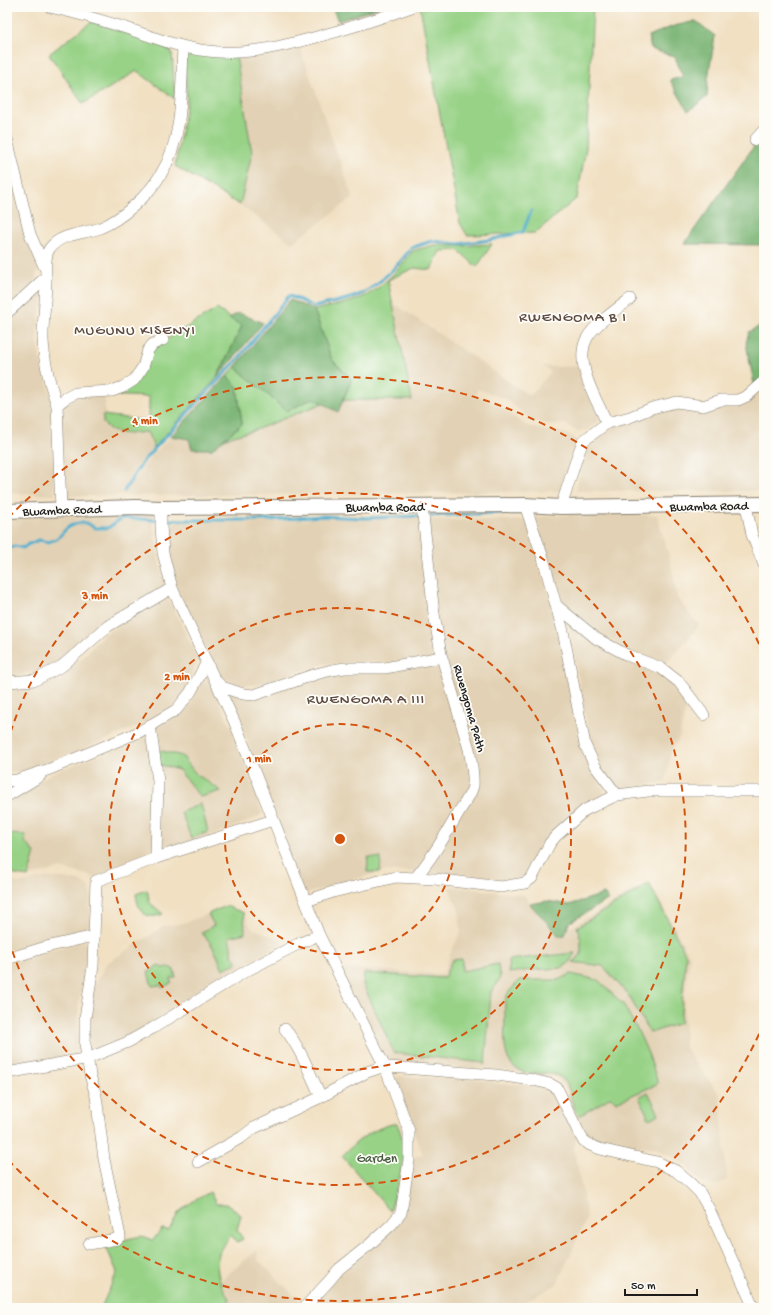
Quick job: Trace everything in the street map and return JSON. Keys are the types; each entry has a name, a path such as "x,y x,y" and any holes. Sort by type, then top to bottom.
{"main road":[{"name":"Bwamba Road","path":"7,511 136,507 525,505 561,507 764,504"}],"street":[{"path":"50,7 91,17 183,46 208,52 250,51 276,47 370,22 411,7"},
{"path":"61,509 57,405 45,357 43,330 46,299 46,257 48,249 54,242 100,227 113,221 130,209 144,196 161,175 170,159 176,134 180,104 183,46"},
{"path":"755,140 764,130"},
{"path":"7,139 30,234 46,274"},
{"path":"7,313 46,274"},
{"path":"607,423 589,385 582,352 587,338 591,333 616,309 630,299"},
{"path":"57,405 76,393 112,391 129,384 134,380 143,367 148,350 152,344 164,340"},
{"path":"561,507 583,441 607,423 652,408 678,402 703,406 722,400 738,400 747,396 764,381"},
{"path":"746,504 752,535 764,566"},
{"path":"525,505 543,558 566,643 585,745 595,766 617,795"},
{"name":"Rwengoma Path","path":"416,877 424,868 452,825 472,787 469,749 441,657 434,614 422,506"},
{"path":"161,508 163,552 172,588 235,723 319,935 385,1067 409,1131 409,1160 401,1213 391,1225 339,1269 304,1308"},
{"path":"7,682 35,680 62,666 108,626 172,588"},
{"path":"556,605 597,639 627,655 662,668 679,682 704,715"},
{"path":"217,682 222,687 243,694 254,695 332,670 345,668 385,668 441,657"},
{"path":"7,781 17,780 50,769 139,732 176,710 190,693 207,662"},
{"path":"150,725 158,781 156,858"},
{"path":"7,796 50,769"},
{"path":"306,901 387,878 396,877 416,877 501,887 525,883 532,878 550,843 556,836 585,810 617,795 648,791 764,791"},
{"path":"89,1244 117,1239 120,1236 104,1159 100,1136 100,1119 90,1075 86,1044 85,1019 93,966 96,881 156,858 273,820"},
{"path":"7,1073 89,1058 128,1042 246,971 298,944 319,935"},
{"path":"7,959 46,947 94,936"},
{"path":"284,1029 294,1040 321,1097"},
{"path":"198,1162 242,1137 254,1128 321,1097 367,1072 385,1067 496,1075 550,1084 557,1088 583,1140 600,1149 657,1162 676,1171 700,1193 709,1209 754,1308"}],"shaded area":[{"path":"299,45 353,198 292,243 240,205 252,153 236,56"},
{"path":"11,170 30,247 38,269 35,282 7,309 7,171"},
{"path":"41,288 43,298 37,332 40,361 53,401 55,495 7,493 7,316"},
{"path":"392,302 530,396 551,372 542,366 580,366 600,420 587,430 577,431 564,424 550,425 528,419 526,415 505,399 478,389 476,396 501,407 525,425 541,430 564,433 579,441 561,491 65,496 60,409 78,394 105,395 105,416 103,415 103,423 112,431 128,434 147,432 154,447 139,464 134,481 146,463 171,436 189,439 212,449 224,439 258,429 323,403 338,411 343,400 412,400"},
{"path":"764,383 764,491 576,491 586,443 606,426 644,412 722,402"},
{"path":"118,513 155,514 154,518 122,517 109,526 96,527 88,522 79,522 68,526 56,538 48,541 40,539 30,542 23,547 16,544 7,548 7,517"},
{"path":"575,514 657,515 672,567 677,598 699,626 662,668 690,691 679,738 671,751 666,781 622,790 613,784 598,761 590,741 570,632 564,613 600,636 564,606 541,537 536,517"},
{"path":"333,517 369,519 422,518 422,520 527,520 562,636 580,742 594,775 604,790 602,795 581,807 548,836 530,873 519,879 501,879 462,874 385,871 302,895 284,835 236,711 224,688 232,685 251,689 282,681 308,671 351,665 380,666 437,657 391,663 372,662 325,664 256,685 242,685 226,680 219,673 179,597 167,560 167,539 173,525 179,522 273,522"},
{"path":"122,520 153,522 159,562 166,586 148,593 119,610 57,664 39,672 7,678 7,551 13,548 26,549 38,542 50,544 58,540 68,530 77,525 86,525 96,530 110,529"},
{"path":"167,597 198,657 186,692 169,708 139,726 34,769 7,774 7,686 42,684 61,675 84,657 103,635 152,603"},
{"path":"205,676 210,681 237,740 262,814 254,819 98,878 60,868 28,877 7,872 7,802 52,773 122,746 175,717 190,705"},
{"path":"43,878 63,878 82,882 90,888 89,936 7,951 7,879 19,883"},
{"path":"649,881 690,956 684,1003 685,1048 720,1095 727,1180 712,1186 703,1182 687,1166 655,1148 591,1140 571,1106 565,1087 556,1077 498,1070 388,1063 338,968 443,974 451,952 461,932 459,910 448,886 524,895 545,923 571,927"},
{"path":"229,907 244,913 251,928 282,940 284,943 217,979 179,1006 144,1028 116,1041 91,1049 86,1020 93,989 106,964 164,926 180,924"},
{"path":"83,941 89,947 78,1006 79,1053 7,1067 7,963"},
{"path":"398,1076 481,1080 502,1084 539,1084 552,1090 577,1136 574,1147 587,1217 557,1284 514,1308 300,1308 389,1234 413,1158 423,1154 393,1082"},
{"path":"257,1250 258,1260 301,1302 297,1308 219,1308 230,1300 220,1281"}],"green space":[{"path":"332,7 380,7 338,21"},
{"path":"420,7 593,7 586,148 577,198 535,233 467,235 460,223"},
{"path":"696,21 715,36 708,79 707,97 688,111 670,80 683,77 675,57 651,49 648,36 674,26"},
{"path":"91,22 151,40 172,52 175,99 137,71 83,104 49,54"},
{"path":"188,56 236,56 252,153 240,205 175,166 187,100 185,61"},
{"path":"757,142 764,144 764,245 684,244"},
{"path":"492,244 477,267 458,250 440,251 431,270 414,268 388,280 412,400 343,400 352,379 332,360 314,310 352,301 377,289 403,264 412,251 434,245 461,246"},
{"path":"290,300 314,310 332,360 352,379 338,412 313,398 287,411 235,367"},
{"path":"217,309 242,326 217,378 154,447 147,432 128,434 112,431 103,423 103,415 149,421 149,397 105,395 125,385 144,357 167,339"},
{"path":"239,313 263,323 217,378 242,326 229,318"},
{"path":"764,324 764,377 754,384 746,343 749,332"},
{"path":"235,367 287,411 313,398 323,403 258,429 224,439 242,424 237,386 227,376"},
{"path":"227,376 237,386 242,424 212,449 192,449 189,439 171,436"},
{"path":"158,750 182,756 196,774 221,791 200,797 179,770 154,763"},
{"path":"201,804 208,832 191,838 181,812"},
{"path":"7,834 26,835 25,842 35,853 28,877 7,872"},
{"path":"368,857 381,858 380,872 367,872"},
{"path":"649,884 686,955 680,1023 650,1033 629,996 603,966 572,962 581,955 581,940 577,927"},
{"path":"147,890 150,903 163,914 151,916 147,915 141,910 136,894"},
{"path":"604,894 609,899 569,923 565,935 559,936 530,904 547,901 569,905"},
{"path":"226,906 244,913 245,933 229,937 233,957 238,962 223,969 211,944 201,933 214,925 208,914"},
{"path":"575,953 568,964 561,968 509,973 508,960"},
{"path":"462,959 462,971 498,964 500,978 491,992 485,1063 394,1053 363,984 364,973 444,978 452,960"},
{"path":"159,965 162,968 169,967 174,970 176,978 171,978 171,983 162,988 160,985 152,986 148,972 152,971"},
{"path":"571,974 598,980 623,1004 648,1053 658,1083 616,1102 611,1097 579,1116 574,1107 568,1086 562,1078 557,1075 546,1073 522,1072 512,1065 508,1059 505,1046 505,1001 510,991 520,980 558,980"},
{"path":"648,1092 659,1114 649,1119 639,1097"},
{"name":"Garden","path":"397,1123 402,1136 404,1157 390,1211 342,1156 367,1135 381,1128"},
{"path":"210,1192 216,1204 226,1204 241,1215 237,1230 243,1239 237,1242 231,1235 220,1251 217,1266 219,1278 230,1300 219,1308 101,1308 117,1272 105,1244 141,1236 153,1240 162,1229 169,1230 179,1212 192,1202"}],"waterway":[{"path":"124,491 144,460 238,359 289,296 314,307 354,297 373,287 380,281 401,261 411,248 432,241 458,244 490,240 523,232 531,211"},
{"path":"426,516 524,512"},
{"path":"7,549 15,546 23,548 39,540 48,542 57,539 68,527 78,523 87,523 95,528 108,528 122,518 155,520 270,520 322,516 365,518 420,516"}],"district":[{"name":"RWENGOMA B I","path":"573,316"},
{"name":"MUGUNU KISENYI","path":"135,329"},
{"name":"RWENGOMA A III","path":"366,698"}]}
